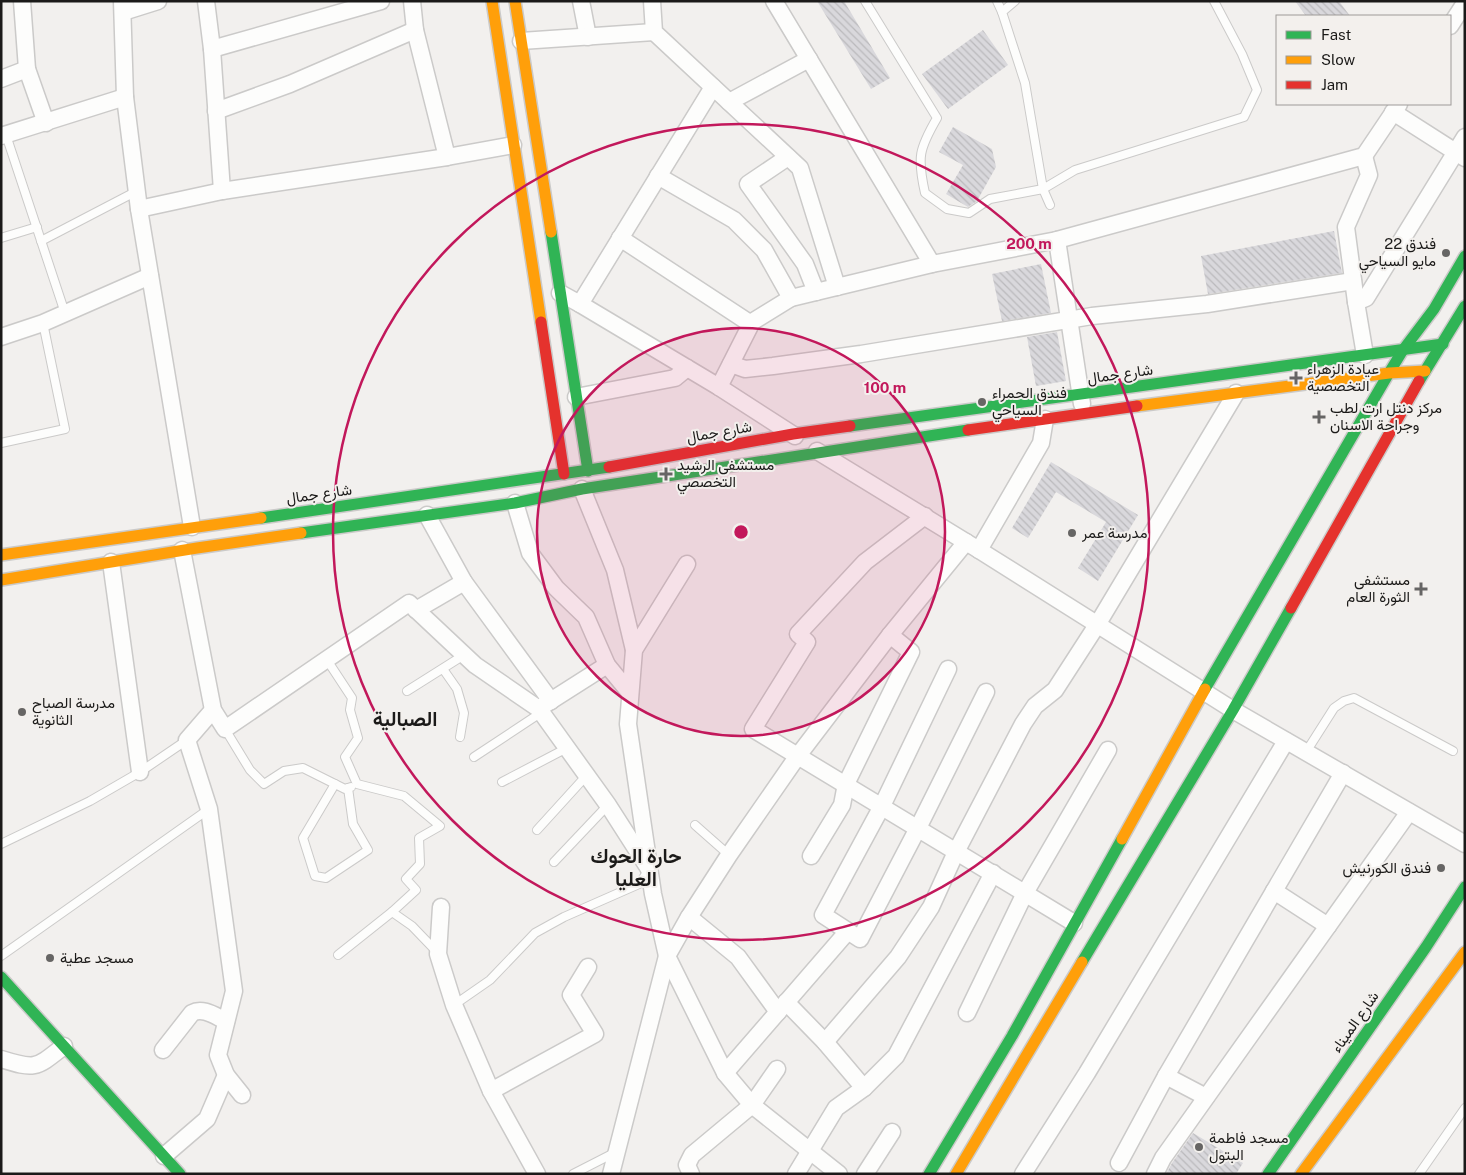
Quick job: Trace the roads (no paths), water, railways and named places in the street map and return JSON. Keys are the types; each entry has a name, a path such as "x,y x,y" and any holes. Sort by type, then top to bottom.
{"main road":[{"path":"492,1 564,474"},
{"path":"515,1 588,471"},
{"path":"934,1167 1012,1036 1204,690 1389,373 1403,350 1434,309 1465,256"},
{"path":"956,1173 1233,710 1425,371 1465,306"},
{"name":"شارع جمال","path":"1,554 588,471 793,434 1442,344"},
{"path":"1,580 189,549 515,503 582,490 818,452 1236,393 1389,373 1425,371"},
{"path":"189,549 192,527"},
{"name":"شارع الميناء","path":"1268,1174 1429,949 1465,887"},
{"path":"1301,1174 1451,963 1465,952"},
{"path":"1,977 180,1174"}],"street":[{"path":"22,1 27,68 46,123"},
{"path":"158,1 123,7 125,97 136,191 192,527"},
{"path":"206,1 212,49 222,191"},
{"path":"212,49 381,1"},
{"path":"412,1 415,30 448,157"},
{"path":"581,1 588,36"},
{"path":"652,1 654,32 800,168 837,287"},
{"path":"774,1 932,264"},
{"path":"1451,24 1465,3"},
{"path":"216,111 290,84 415,30"},
{"path":"521,41 654,32"},
{"path":"729,102 808,59"},
{"path":"1,79 27,68"},
{"path":"580,304 713,87"},
{"path":"4,136 125,97"},
{"path":"719,387 751,324 791,298 932,264 1057,240 1364,156 1396,108 1460,155"},
{"path":"1356,302 1366,298 1460,155 1465,136"},
{"path":"139,209 222,191 448,157 513,145"},
{"path":"1364,156 1369,175 1346,227 1365,355"},
{"path":"788,157 748,184 805,264 816,292"},
{"path":"658,176 734,220 764,250 791,298"},
{"path":"620,238 751,324"},
{"path":"1057,240 1083,414"},
{"path":"1,337 65,314 150,276"},
{"path":"731,364 745,369 861,354 1069,320 1208,304 1353,280"},
{"path":"560,293 719,387 818,452 925,516 1233,710 1465,844"},
{"path":"576,397 674,378 687,368"},
{"path":"825,1042 898,957 931,907 956,852 1023,724 1035,706 1055,690 1097,625 1236,393"},
{"path":"611,1174 667,956 689,917 729,855 797,757 890,635 973,546 1041,443 1044,419"},
{"path":"582,490 615,570 634,650 628,724 653,894 667,956 725,1073 752,1105 839,1174"},
{"path":"515,503 530,553 556,588 586,617 608,665 630,692"},
{"path":"426,515 464,582 544,707 567,748 608,805 649,869"},
{"path":"925,516 865,562 798,634 807,642 753,729 1074,924"},
{"path":"189,549 213,710 225,730 409,603 475,665 544,707"},
{"path":"111,562 140,772"},
{"path":"634,650 688,564"},
{"path":"416,610 464,582"},
{"path":"811,856 842,805 846,784 912,652 890,635"},
{"path":"544,707 608,665"},
{"path":"948,669 882,806 823,915 860,939 986,692"},
{"path":"213,710 187,740 209,809 234,992 218,1055 226,1075 242,1095"},
{"path":"1023,1174 1087,1073 1286,741"},
{"path":"967,1013 1025,893 1108,750"},
{"path":"1119,1163 1166,1076 1343,773"},
{"path":"1154,1174 1163,1158 1409,812"},
{"path":"796,1174 836,1108 864,1088 896,1056 993,874"},
{"path":"1274,891 1328,926"},
{"path":"441,906 438,954 454,1005 491,1091 537,1174"},
{"path":"689,917 738,957 782,1007 825,1042 864,1088"},
{"path":"725,1073 848,931"},
{"path":"491,1091 595,1034 571,994 588,967"},
{"path":"164,1050 192,1013 197,1010 203,1010 226,1021"},
{"path":"1,1059 33,1067 42,1063 64,1046"},
{"path":"691,1174 687,1165 692,1155 752,1105 777,1069"},
{"path":"164,1156 207,1119 226,1075"},
{"path":"1166,1076 1206,1098"},
{"path":"865,1174 892,1132"},
{"path":"934,1167 956,1173"}],"lane":[{"path":"865,1 937,118 924,142 920,167 925,192 947,209 970,213 990,199 1043,190 1075,170 1244,117 1257,90 1242,54 1214,1"},
{"path":"998,1 1026,83 1043,190 1050,205"},
{"path":"1002,12 1015,1"},
{"path":"4,136 37,227 65,314"},
{"path":"41,240 136,191"},
{"path":"1,238 37,227"},
{"path":"1,443 64,429 43,323"},
{"path":"407,691 464,655"},
{"path":"326,660 352,698 350,710 358,738 345,758 357,784"},
{"path":"443,668 457,689 464,713 460,737"},
{"path":"1306,752 1334,708 1344,701 1354,698 1453,751"},
{"path":"474,757 544,707"},
{"path":"225,730 250,770 264,784 284,770 303,768 345,789 357,784 404,796 440,826 419,838 420,864 406,879 416,890 392,912 338,955"},
{"path":"1,844 90,801 140,772 187,740"},
{"path":"502,782 567,748"},
{"path":"537,830 587,775"},
{"path":"335,784 303,838 315,876 326,878 368,850 353,824 348,788"},
{"path":"554,862 608,805"},
{"path":"1,956 209,809"},
{"path":"695,825 729,855"},
{"path":"454,1005 490,980 535,933 564,916 639,884 649,869"},
{"path":"392,912 412,926 438,954"},
{"path":"1419,1174 1465,1108"},
{"path":"573,1174 616,1152"}],"place":[{"name":"فندق 22 مايو السياحي","path":"1446,253"},
{"name":"عيادة الزهراء التخصصية","path":"1296,378"},
{"name":"فندق الحمراء السياحي","path":"982,402"},
{"name":"مركز دنتل ارت لطب وجراحة الاسنان","path":"1319,417"},
{"name":"مستشفى الرشيد التخصصي","path":"666,474"},
{"name":"مدرسة عمر","path":"1072,533"},
{"name":"مستشفى الثورة العام","path":"1421,589"},
{"name":"مدرسة الصباح الثانوية","path":"22,712"},
{"name":"فندق الكورنيش","path":"1441,868"},
{"name":"مسجد عطية","path":"50,958"},
{"name":"مسجد فاطمة البتول","path":"1199,1147"}],"district":[{"name":"الصبالية","path":"405,719"},
{"name":"حارة الحوك العليا","path":"636,868"}]}
